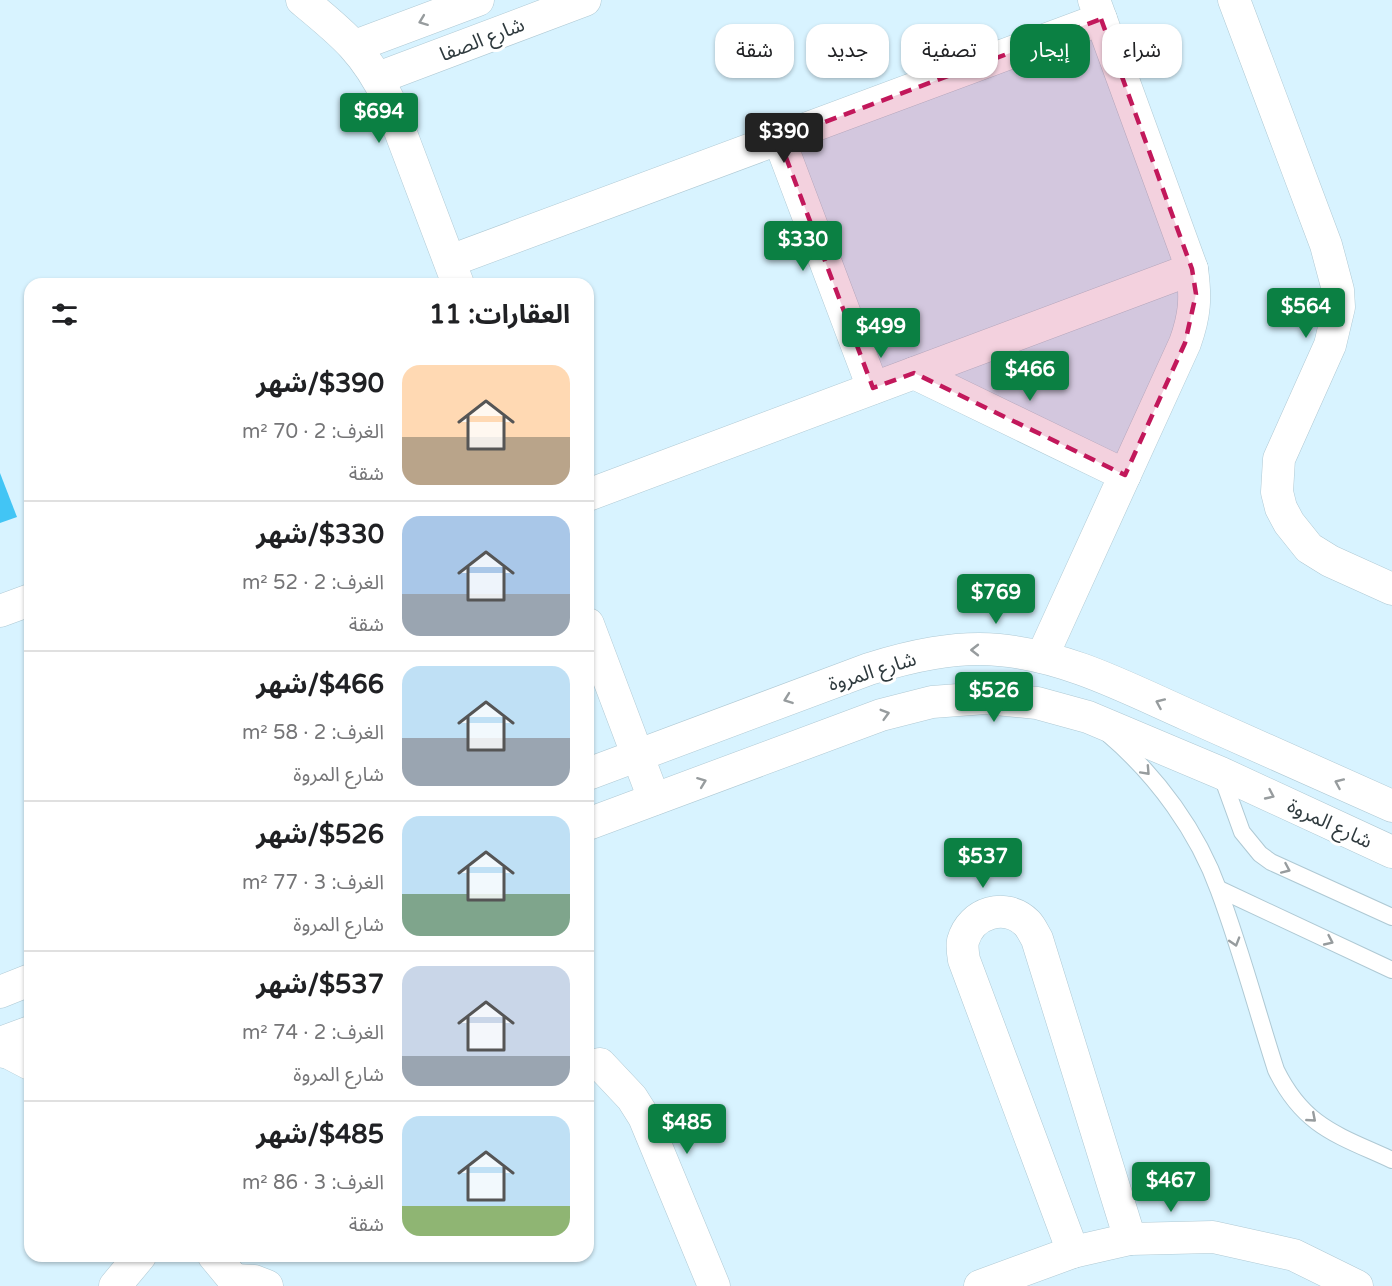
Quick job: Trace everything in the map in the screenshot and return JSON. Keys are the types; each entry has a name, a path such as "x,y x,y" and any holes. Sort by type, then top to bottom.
{"street":[{"path":"302,0 355,46 378,78 454,272 1097,10 1192,269 1196,294 1193,319 1188,335 1041,657"},
{"name":"شارع الصفا","path":"355,46 478,0"},
{"name":"شارع الصفا","path":"378,78 585,0"},
{"path":"1234,0 1326,245 1338,290 1339,307 1330,345 1279,459 1276,492 1289,523 1309,548 1330,561 1392,589"},
{"path":"779,139 873,388"},
{"path":"594,493 1192,269"},
{"path":"914,373 1125,475"},
{"path":"0,611 24,602"},
{"path":"594,640 654,799"},
{"name":"شارع المروة","path":"594,772 869,669 911,657 954,650 998,650 1041,657 1099,676 1392,806"},
{"name":"شارع المروة","path":"594,822 881,715 932,702 985,698 1037,703 1088,717 1221,773 1392,852"},
{"path":"1073,1252 964,960 963,943 969,927 982,916 998,911 1015,914 1029,924 1037,939 1130,1239"},
{"path":"0,992 24,982"},
{"path":"0,1043 24,1034"},
{"path":"0,1051 24,1061"},
{"path":"600,1064 632,1098 644,1117 714,1286"},
{"path":"980,1286 1073,1252 1130,1239 1213,1237 1294,1255 1357,1286"},
{"path":"115,1286 135,1262"},
{"path":"219,1262 237,1283 254,1281 267,1286"}],"lane":[{"path":"1088,717 1121,745 1152,777 1201,850 1219,890 1276,1071 1283,1085 1295,1102 1325,1129 1392,1160"},
{"path":"1221,773 1242,832 1260,854 1271,862 1392,917"},
{"path":"1219,890 1392,970"}],"highlighted area":[{"path":"1101,19 1192,269 1196,294 1185,343 1125,475 914,373 873,388 779,139"}],"water":[{"path":"0,473 17,517 0,523"}]}
